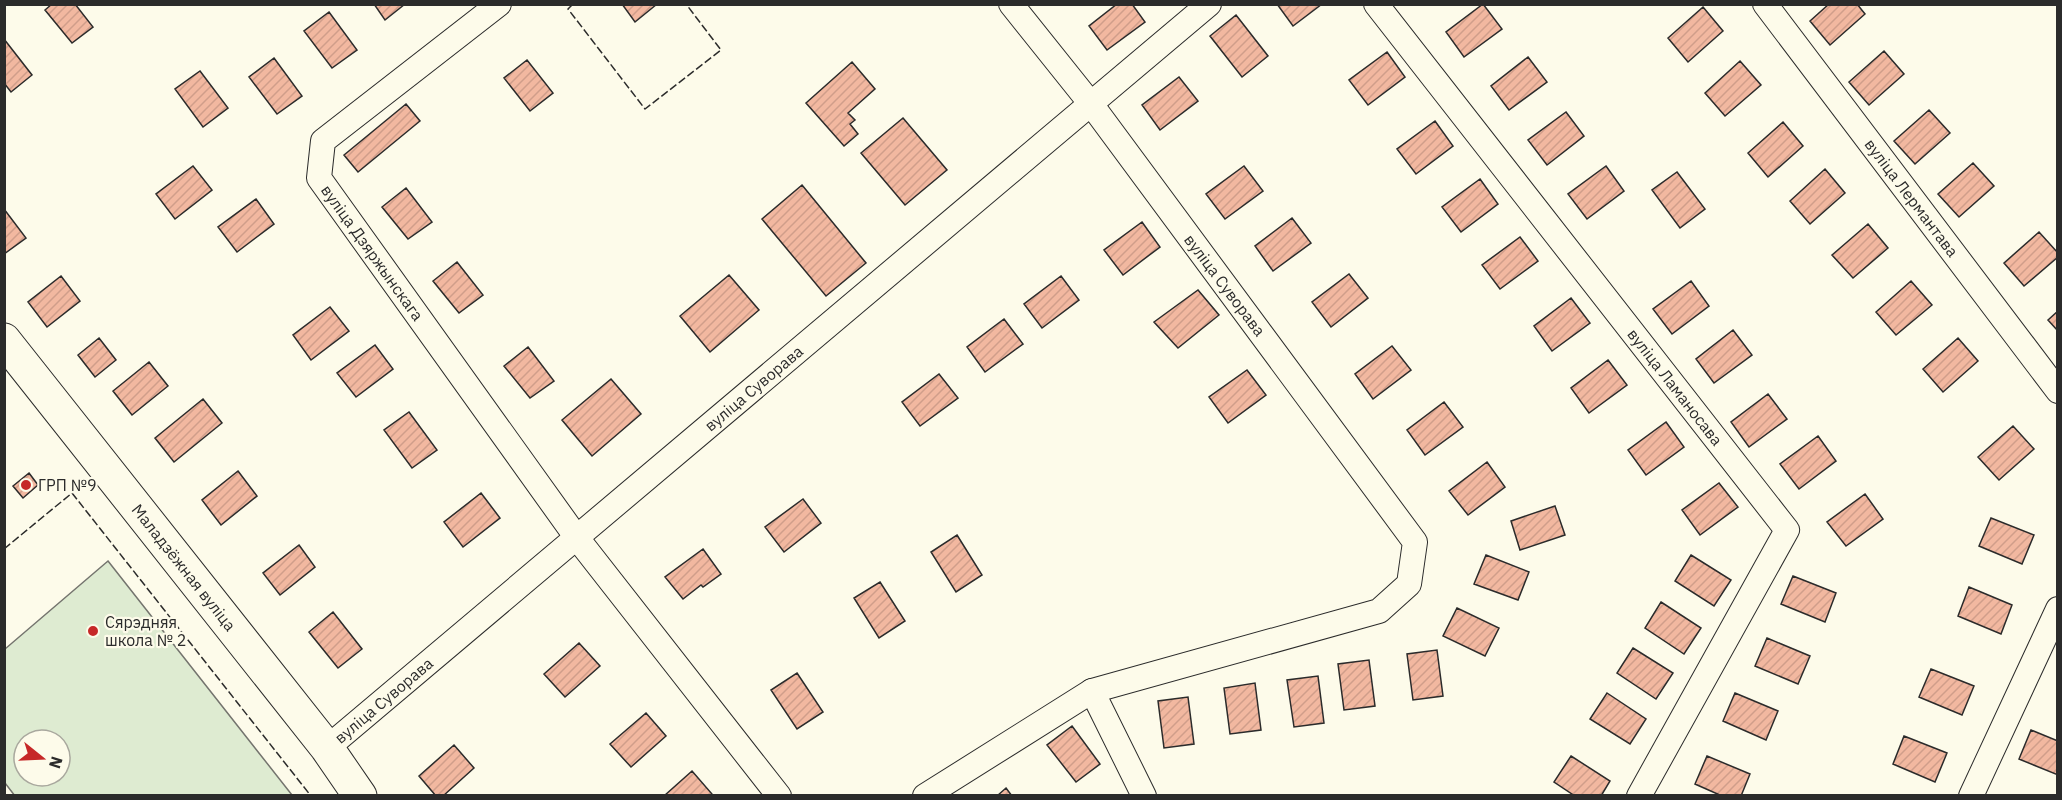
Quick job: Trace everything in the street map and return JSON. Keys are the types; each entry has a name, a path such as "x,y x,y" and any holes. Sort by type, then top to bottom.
{"street":[{"name":"вуліца Дзяржынскага","path":"499,4 323,141 319,178 577,538"},
{"path":"1011,4 1091,104 1209,4"},
{"name":"вуліца Ламаносава","path":"1376,4 1786,530 1639,795"},
{"name":"вуліца Лермантава","path":"1765,4 2058,392"},
{"name":"вуліца Суворава","path":"327,748 1091,104 1415,542 1409,584 1379,611 1092,691 925,795"},
{"name":"Маладзёжная вуліца","path":"4,340 327,748 360,795"},
{"path":"577,538 779,795"},
{"path":"1971,795 2058,609"},
{"path":"1092,691 1144,795"}],"green space":[{"name":"Сярэдняя школа № 2","path":"108,561 292,795 15,796 5,783 5,649"}],"building":[{"path":"52,4 75,4 93,27 72,43 45,10"},
{"path":"374,4 405,4 385,20"},
{"path":"622,4 657,4 635,22"},
{"path":"1117,4 1132,4 1145,22 1107,50 1089,26"},
{"path":"1277,4 1322,4 1293,26"},
{"path":"1483,4 1502,29 1464,57 1446,32"},
{"path":"1829,4 1857,4 1865,14 1830,45 1810,21"},
{"path":"1703,7 1723,31 1688,62 1668,38"},
{"path":"329,12 357,50 332,68 304,31"},
{"path":"1236,15 1268,56 1242,77 1210,36"},
{"path":"4,39 32,75 11,92 4,83"},
{"path":"1884,51 1904,74 1869,105 1849,82"},
{"path":"1387,52 1405,77 1368,105 1349,80"},
{"path":"1528,57 1547,82 1509,110 1491,86"},
{"path":"274,58 302,96 277,114 249,77"},
{"path":"527,60 553,93 530,111 504,78"},
{"path":"1740,61 1761,85 1725,116 1705,93"},
{"path":"852,62 875,89 848,113 855,120 850,124 858,134 844,146 806,103"},
{"path":"200,71 228,108 203,127 175,89"},
{"path":"1179,77 1198,101 1160,130 1142,105"},
{"path":"406,104 420,121 358,172 344,155"},
{"path":"1929,110 1950,133 1915,164 1894,141"},
{"path":"1566,112 1584,136 1547,165 1528,140"},
{"path":"903,118 947,170 905,205 861,153"},
{"path":"1435,121 1453,146 1416,174 1397,149"},
{"path":"1783,122 1803,146 1768,177 1748,153"},
{"path":"1973,163 1994,186 1959,217 1938,194"},
{"path":"193,166 212,190 175,219 156,194"},
{"path":"1244,166 1263,191 1225,219 1206,194"},
{"path":"1606,166 1624,191 1587,219 1568,194"},
{"path":"1825,169 1845,193 1810,224 1790,201"},
{"path":"1677,172 1705,209 1680,228 1652,190"},
{"path":"1480,179 1498,204 1461,232 1442,207"},
{"path":"802,185 866,263 826,296 762,219"},
{"path":"406,188 432,222 408,239 382,207"},
{"path":"256,199 274,224 237,252 218,227"},
{"path":"4,209 26,238 4,254"},
{"path":"1292,218 1311,243 1273,271 1255,246"},
{"path":"1142,222 1160,247 1123,275 1104,250"},
{"path":"1868,224 1888,248 1853,278 1832,255"},
{"path":"2039,232 2058,253 2058,257 2024,286 2004,263"},
{"path":"1520,237 1538,261 1500,289 1482,265"},
{"path":"457,262 483,295 459,313 433,281"},
{"path":"1349,274 1368,298 1331,327 1312,302"},
{"path":"729,275 759,310 710,352 680,316"},
{"path":"61,276 80,301 47,327 28,302"},
{"path":"1061,276 1079,300 1042,328 1024,304"},
{"path":"1691,281 1709,306 1672,334 1653,309"},
{"path":"1911,281 1932,305 1896,335 1876,312"},
{"path":"1198,290 1219,315 1178,348 1154,322"},
{"path":"1571,298 1590,323 1552,351 1534,326"},
{"path":"330,307 349,331 311,360 293,335"},
{"path":"2058,311 2058,331 2048,320"},
{"path":"1004,319 1023,344 985,372 967,347"},
{"path":"1733,330 1752,355 1714,383 1696,359"},
{"path":"99,338 116,360 95,377 78,355"},
{"path":"1958,338 1978,361 1943,392 1923,369"},
{"path":"375,345 393,369 356,397 337,373"},
{"path":"1392,346 1411,370 1373,399 1355,374"},
{"path":"528,347 554,381 530,398 504,366"},
{"path":"1608,360 1627,385 1589,413 1571,388"},
{"path":"149,362 168,386 132,415 113,391"},
{"path":"1247,370 1266,395 1228,423 1209,397"},
{"path":"939,374 958,398 920,426 902,402"},
{"path":"611,379 641,414 592,456 562,420"},
{"path":"1768,394 1787,419 1749,447 1731,422"},
{"path":"203,399 222,423 174,462 155,438"},
{"path":"1444,402 1463,427 1425,455 1407,430"},
{"path":"409,412 437,450 412,468 384,430"},
{"path":"1666,422 1684,447 1646,475 1628,450"},
{"path":"2013,426 2034,449 1999,480 1978,457"},
{"path":"1818,436 1836,461 1799,489 1780,464"},
{"path":"1487,462 1505,487 1468,515 1449,491"},
{"path":"238,471 257,496 221,525 202,500"},
{"name":"ГРП №9","path":"29,473 38,485 23,498 13,486"},
{"path":"1719,483 1738,507 1700,535 1682,510"},
{"path":"481,493 500,518 463,547 444,522"},
{"path":"1865,494 1883,519 1846,546 1827,522"},
{"path":"803,499 821,523 784,552 765,527"},
{"path":"1555,506 1565,535 1520,550 1511,521"},
{"path":"1991,518 2034,535 2022,564 1979,546"},
{"path":"957,535 982,575 956,592 931,552"},
{"path":"299,545 315,567 280,595 263,573"},
{"path":"703,549 721,574 703,587 701,585 683,599 665,577"},
{"path":"1486,555 1529,572 1518,600 1474,584"},
{"path":"1691,555 1731,580 1714,606 1675,581"},
{"path":"1793,576 1836,593 1825,622 1781,604"},
{"path":"880,582 905,621 879,638 854,598"},
{"path":"1969,587 2012,605 2001,634 1958,616"},
{"path":"1661,602 1701,628 1684,654 1645,628"},
{"path":"1457,608 1499,628 1485,656 1443,636"},
{"path":"333,612 362,649 338,668 309,632"},
{"path":"1767,638 1810,656 1798,684 1755,666"},
{"path":"579,643 600,666 565,697 544,674"},
{"path":"1633,648 1673,673 1656,699 1617,673"},
{"path":"1437,650 1443,696 1413,700 1407,654"},
{"path":"1369,660 1375,706 1344,710 1338,664"},
{"path":"1931,669 1974,686 1962,715 1919,697"},
{"path":"797,673 823,712 797,729 771,690"},
{"path":"1318,676 1324,723 1294,727 1287,680"},
{"path":"1255,683 1261,730 1230,734 1224,688"},
{"path":"1607,693 1646,719 1630,744 1590,719"},
{"path":"1735,693 1778,711 1766,740 1723,721"},
{"path":"1188,697 1194,744 1164,748 1158,701"},
{"path":"646,713 666,736 631,767 610,744"},
{"path":"1072,726 1100,764 1076,782 1047,745"},
{"path":"2031,730 2058,741 2058,775 2019,759"},
{"path":"1904,736 1947,753 1935,782 1893,764"},
{"path":"454,745 474,768 443,796 436,796 419,776"},
{"path":"1571,756 1610,781 1601,796 1575,796 1554,782"},
{"path":"1707,756 1750,774 1741,796 1722,796 1695,784"},
{"path":"692,771 712,794 711,796 664,796"},
{"path":"1006,788 1012,796 997,796"}],"fence":[{"path":"573,4 568,9 645,109 721,50 686,4"},
{"path":"4,549 72,493 311,796"}],"place":[{"name":"ГРП №9","path":"26,485"},
{"name":"Сярэдняя школа № 2","path":"93,631"}]}
